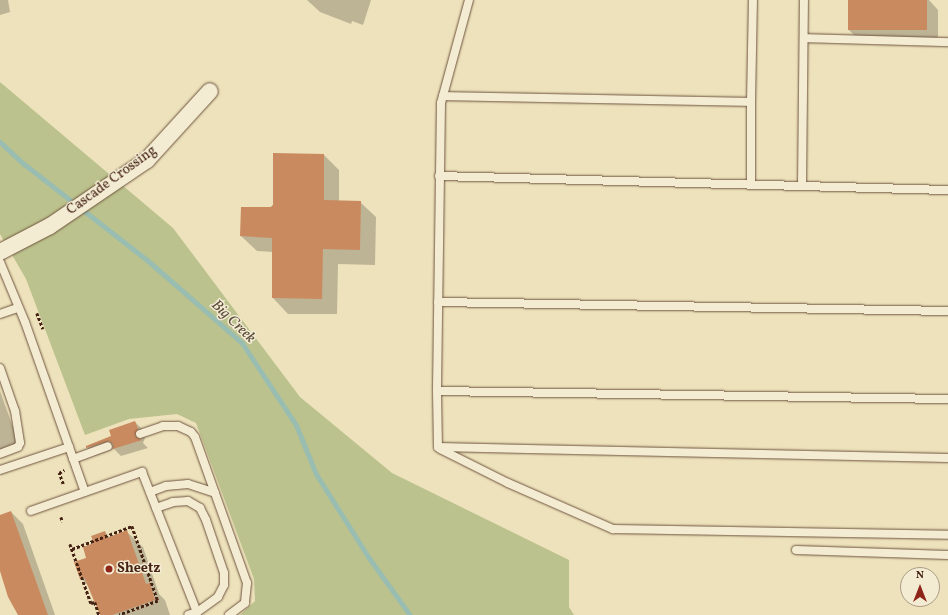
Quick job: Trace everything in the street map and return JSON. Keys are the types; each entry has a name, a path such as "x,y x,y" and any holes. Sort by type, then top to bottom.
{"street":[{"name":"Cascade Crossing","path":"0,252 50,226 147,160 210,91"}],"lane":[{"path":"438,447 439,176 443,96 469,0"},
{"path":"751,184 753,0"},
{"path":"802,186 804,0"},
{"path":"804,38 948,42"},
{"path":"443,96 751,102"},
{"path":"439,176 948,190"},
{"path":"0,262 17,308 25,322 85,492"},
{"path":"438,302 948,311"},
{"path":"0,314 17,308"},
{"path":"0,368 15,411 20,443 18,447 0,454"},
{"path":"438,391 948,399"},
{"path":"140,434 170,425 191,432 215,493 247,584 245,603 229,615"},
{"path":"73,459 108,446"},
{"path":"0,470 68,447"},
{"path":"438,447 948,458"},
{"path":"438,447 508,483 612,529 948,535"},
{"path":"31,511 142,472 197,612"},
{"path":"150,492 166,486 188,484 215,493"},
{"path":"156,508 173,502 188,501 200,508 206,520 224,573 224,585 218,597 197,612 188,615"},
{"path":"796,550 948,555"}],"path":[{"path":"63,484 59,473 66,469"},
{"path":"61,517 63,522"},
{"path":"72,549 132,526 158,601 118,615"},
{"path":"70,544 91,603 95,602 99,615"}],"green space":[{"path":"0,82 173,228 300,397 392,473 569,560 569,607 574,615 240,615 255,601 254,579 196,423 177,414 129,419 85,435 26,279 0,234"}],"building":[{"path":"848,0 927,0 927,30 848,30"},
{"path":"273,153 324,154 324,200 361,201 360,250 323,249 322,299 272,298 272,238 240,236 241,207 271,207 273,205"},
{"path":"135,421 138,429 135,436 142,440 113,449 113,444 109,441 86,448 86,446 111,436 109,430"},
{"path":"11,511 48,615 18,615 8,597 0,571 0,515"},
{"name":"Sheetz","path":"127,530 146,584 150,583 155,600 112,615 100,615 84,577 80,579 74,562 86,558 83,547 94,543 91,536 105,531 107,538"}],"waterway":[{"name":"Big Creek","path":"0,142 24,164 147,260 242,343 296,425 316,474 369,558 410,615"}],"place":[{"name":"Sheetz","path":"109,569"}]}
